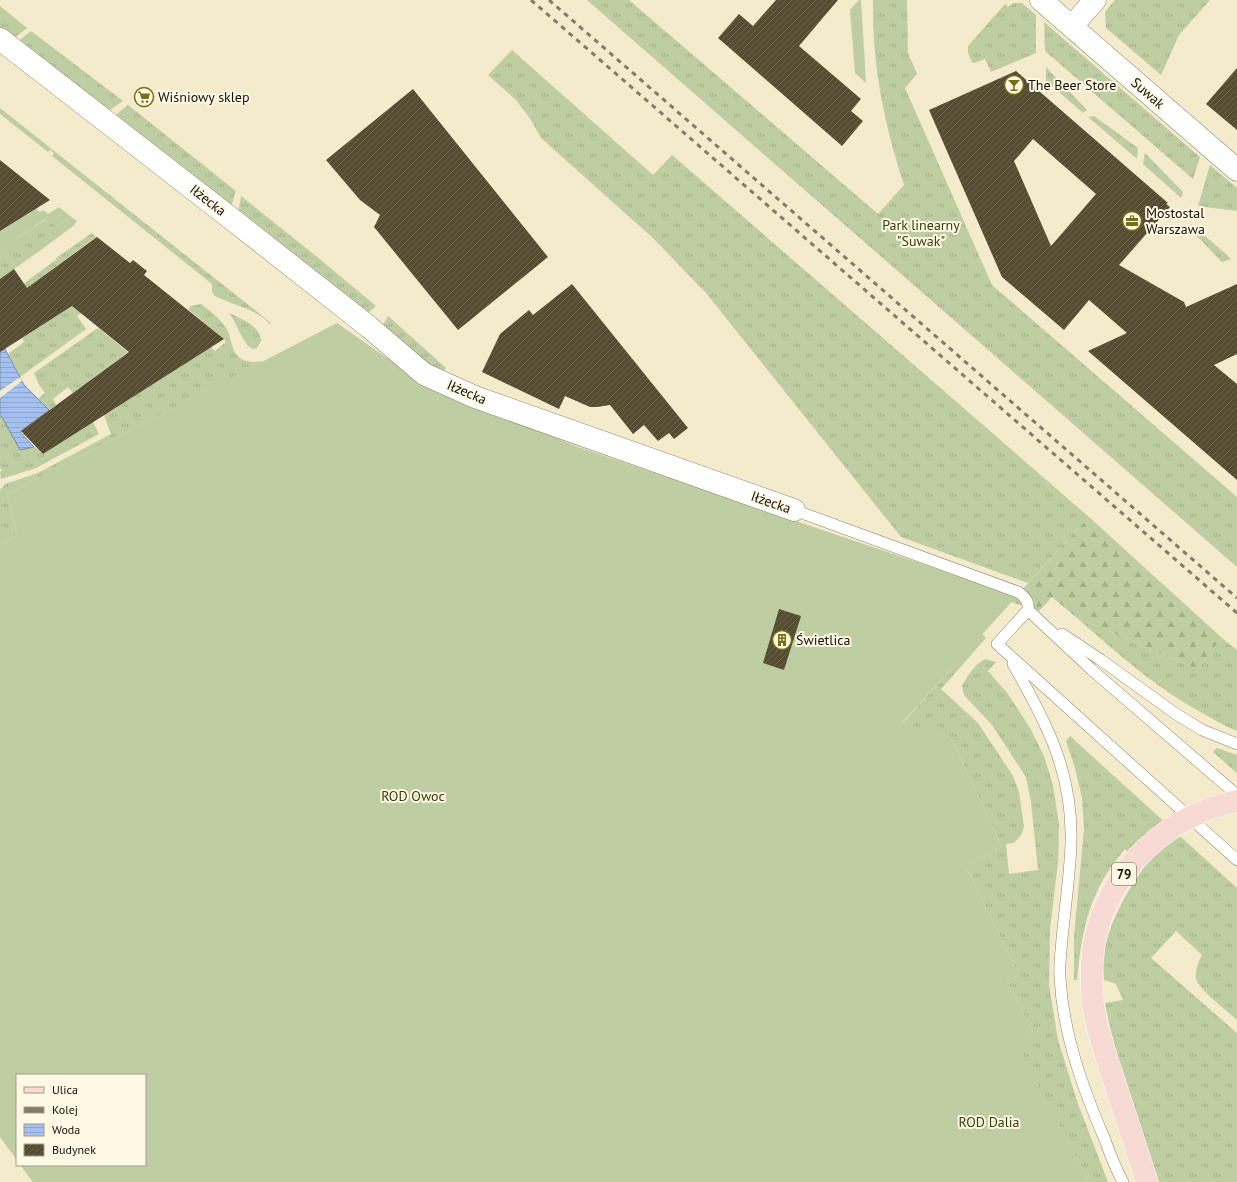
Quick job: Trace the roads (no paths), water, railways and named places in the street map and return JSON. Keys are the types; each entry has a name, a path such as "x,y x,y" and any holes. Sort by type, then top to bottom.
{"main road":[{"name":"79","path":"1147,1182 1098,1029 1092,982 1092,962 1096,938 1103,913 1110,898 1128,868 1152,842 1180,822 1196,814 1237,801"}],"street":[{"name":"Suwak","path":"1042,0 1237,170"},
{"path":"1072,26 1095,0"},
{"name":"Iłżecka","path":"0,39 369,327 424,374 475,397 792,515"}],"lane":[{"name":"Iłżecka","path":"792,515 1018,592 1027,600 1028,610"},
{"path":"1237,795 1092,670 1028,610 997,644 1237,860"},
{"path":"1037,618 1101,660 1176,714 1202,730 1237,744"},
{"path":"1008,655 1036,703 1049,731 1066,783 1070,802 1071,843 1060,977 1063,1008 1072,1052 1094,1115 1123,1182"}],"water":[{"path":"5,349 24,385 49,410 20,432 34,447 20,450 2,417 0,416 0,351"}],"railway":[{"path":"531,0 1237,613"},
{"path":"549,0 1237,598"}],"place":[{"name":"The Beer Store","path":"1014,85"},
{"name":"Wiśniowy sklep","path":"144,97"},
{"name":"Mostostal Warszawa","path":"1132,221"},
{"name":"Świetlica","path":"782,640"}],"park label":[{"name":"Park linearny \"Suwak\"","path":"921,234"},
{"name":"ROD Owoc","path":"413,796"},
{"name":"ROD Dalia","path":"989,1122"}]}
